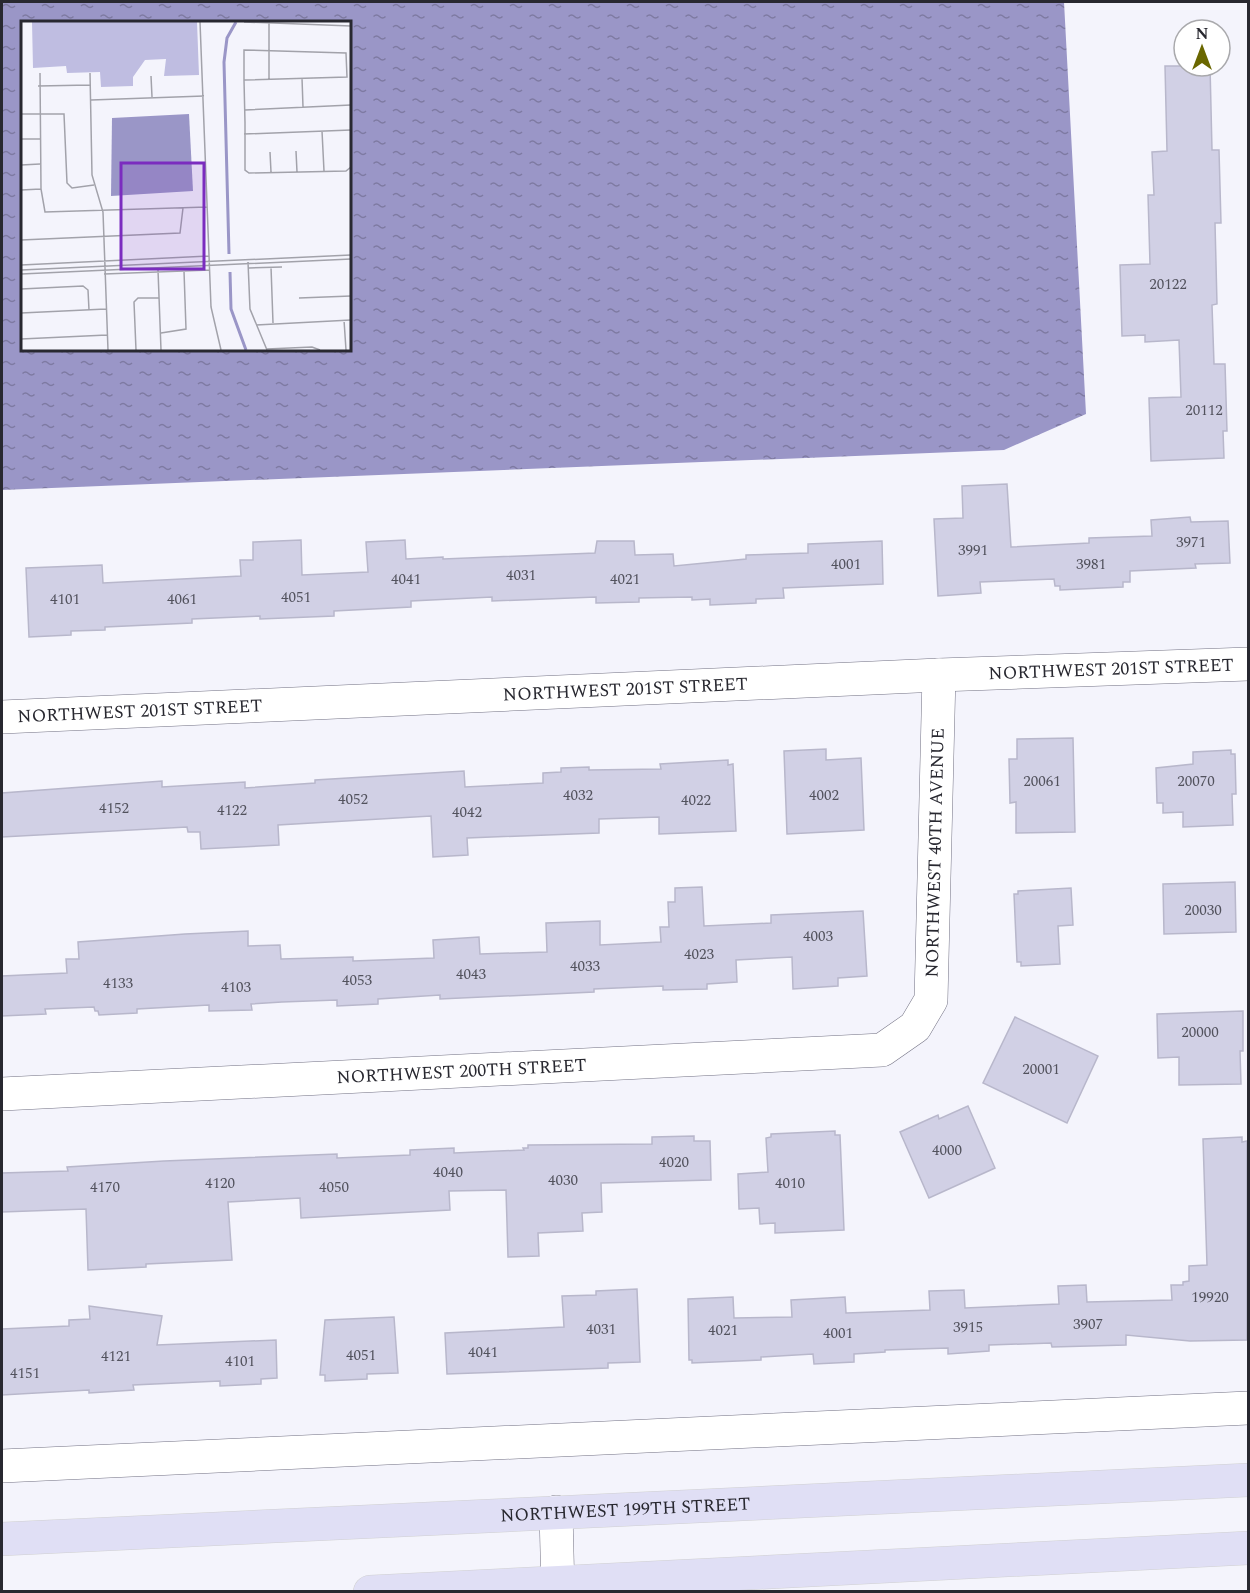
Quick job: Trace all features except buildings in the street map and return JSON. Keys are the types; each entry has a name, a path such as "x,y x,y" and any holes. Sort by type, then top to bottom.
{"main road":[{"name":"NORTHWEST 199TH STREET","path":"2,1539 1248,1480"},
{"path":"370,1592 558,1587 1248,1548"}],"street":[{"name":"NORTHWEST 201ST STREET","path":"2,717 939,675 1248,664"},
{"name":"NORTHWEST 40TH AVENUE","path":"915,1027 930,1000 939,675"},
{"name":"NORTHWEST 200TH STREET","path":"2,1094 882,1050 915,1027"},
{"path":"2,1466 1248,1408"},
{"path":"556,1512 558,1587"}],"water":[{"path":"2,2 1064,2 1086,414 1004,450 2,490"}]}
